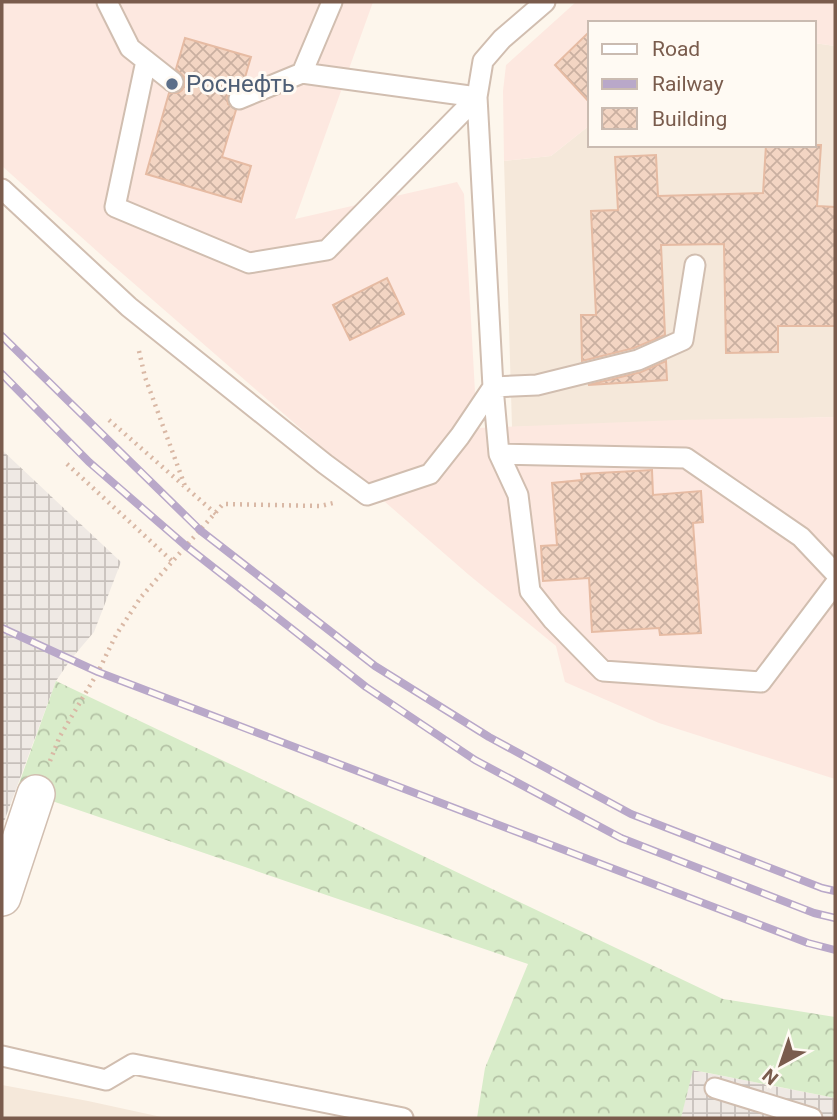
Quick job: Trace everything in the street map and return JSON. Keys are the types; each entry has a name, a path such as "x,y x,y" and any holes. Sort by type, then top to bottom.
{"street":[{"path":"2,897 36,794"}],"lane":[{"path":"107,2 130,48 173,82"},
{"path":"302,73 332,2"},
{"path":"545,2 502,39 483,61 477,97 499,454 518,495 530,591 553,620 603,671 761,682 835,584"},
{"path":"146,61 115,207 249,263 327,250 477,97"},
{"path":"239,99 302,73 477,97"},
{"path":"2,189 129,307 367,495 430,474 493,387"},
{"path":"493,387 537,385 638,360 683,340 695,265"},
{"path":"499,454 686,458 801,537 835,573"},
{"path":"2,1056 106,1080 133,1064 404,1118"},
{"path":"715,1088 812,1118"}],"path":[{"path":"129,307 145,377 185,486"},
{"path":"109,420 216,514"},
{"path":"67,464 172,561"},
{"path":"60,736 98,672 116,635 141,597 223,504 321,506 367,495"}],"shaded area":[{"path":"2,2 373,2 295,219 457,182 464,194 477,428 835,417 835,779 659,723 565,682 556,646 469,575 2,166"},
{"path":"576,2 835,2 835,46 816,43 816,21 588,21 588,127 551,156 504,161 503,91 506,65"},
{"path":"816,43 835,46 835,417 512,427 504,161 551,156 588,127 588,147 816,147"},
{"path":"2,450 121,562 94,632 56,681 2,827"},
{"path":"692,1070 835,1098 835,1118 681,1118"},
{"path":"2,1085 88,1101 166,1118 2,1118"}],"green space":[{"path":"56,681 723,999 835,1017 835,1098 693,1070 681,1118 477,1118 485,1068 528,964 17,789"}],"building":[{"path":"588,33 588,101 555,65"},
{"path":"185,38 251,57 243,84 230,91 227,97 228,104 236,110 222,157 251,166 241,202 146,174 169,93 178,93 185,84 184,77 176,69"},
{"path":"821,145 817,206 835,207 835,326 778,326 778,352 726,353 724,244 661,245 665,335 634,348 582,361 581,315 596,315 591,211 618,210 615,157 656,155 658,196 763,193 766,147"},
{"path":"387,278 404,314 350,340 333,305"},
{"path":"666,361 667,380 588,385 641,372"},
{"path":"652,470 653,495 701,491 703,522 693,523 701,633 660,635 659,628 592,632 589,578 543,581 541,546 557,545 552,483 582,480 581,474"}],"railway":[{"path":"2,336 201,531 375,666 489,737 631,814 835,891"},
{"path":"2,374 89,462 186,546 366,687 475,760 621,838 814,913 835,918"},
{"path":"2,628 98,672 808,943 835,950"}],"place":[{"name":"Роснефть","path":"172,84"}]}
